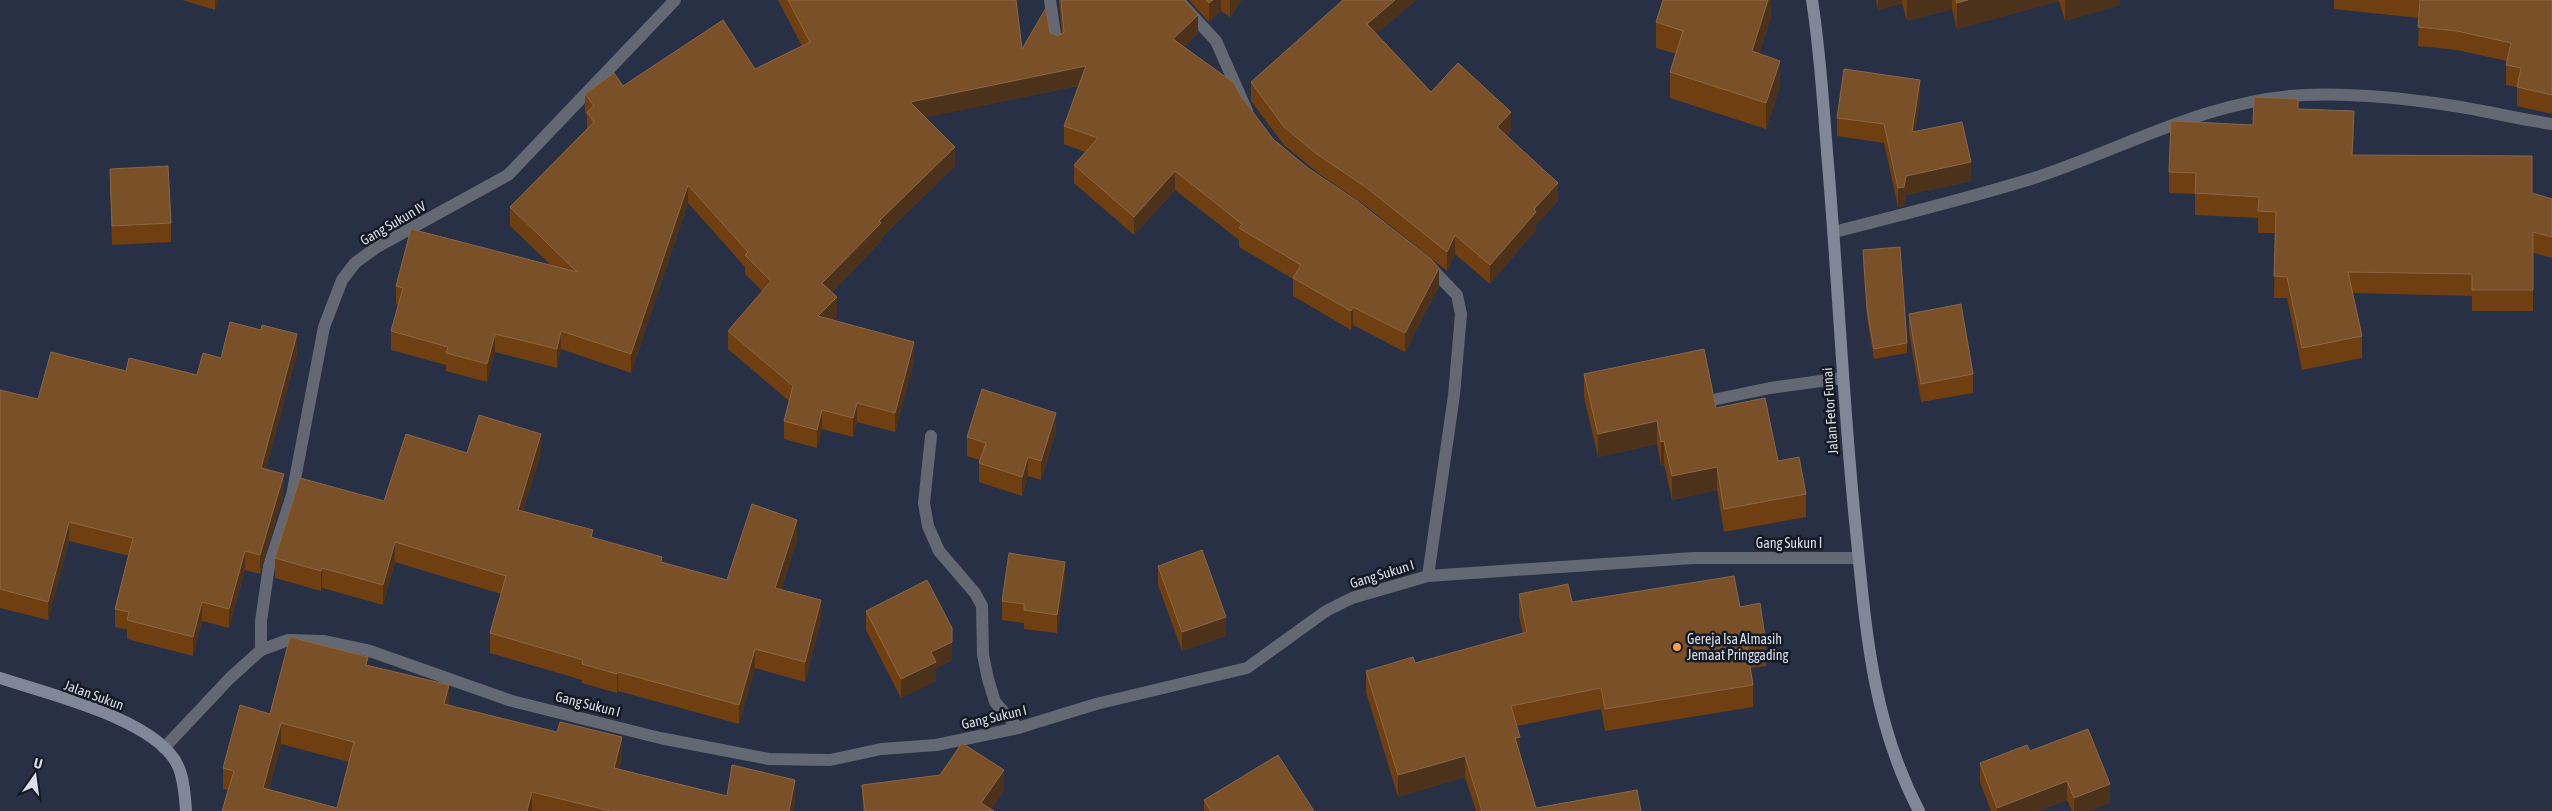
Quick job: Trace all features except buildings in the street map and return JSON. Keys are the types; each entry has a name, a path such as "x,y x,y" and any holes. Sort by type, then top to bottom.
{"street":[{"name":"Gang Sukun IV","path":"260,650 261,621 269,566 292,495 324,327 342,280 355,263 377,247 508,175 675,0"},
{"path":"1050,0 1057,47"},
{"path":"1178,0 1216,41 1246,108 1256,123"},
{"name":"Jalan Fetor Funai","path":"1812,0 1818,34 1834,232 1842,378 1866,635 1884,730 1908,790 1919,811"},
{"path":"1834,232 2032,178 2190,119 2256,101 2303,95 2345,95 2449,105 2508,118 2552,124"},
{"path":"1414,254 1436,272 1457,295 1461,314 1454,395 1428,576"},
{"path":"1716,399 1770,388 1842,378"},
{"path":"931,436 924,504 928,526 939,551 975,593 982,606 982,655 995,702 1018,728"},
{"name":"Gang Sukun I","path":"164,748 230,678 260,650 288,640 324,641 367,650 512,701 660,738 769,759 830,760 881,749 936,745 1018,728 1096,704 1247,668 1326,611 1352,598 1428,576 1692,558 1858,558"},
{"name":"Jalan Sukun","path":"0,678 116,716 164,748 178,765 184,790 186,811"}],"place":[{"name":"Gereja Isa Almasih Jemaat Pringgading","path":"1677,647"}]}
